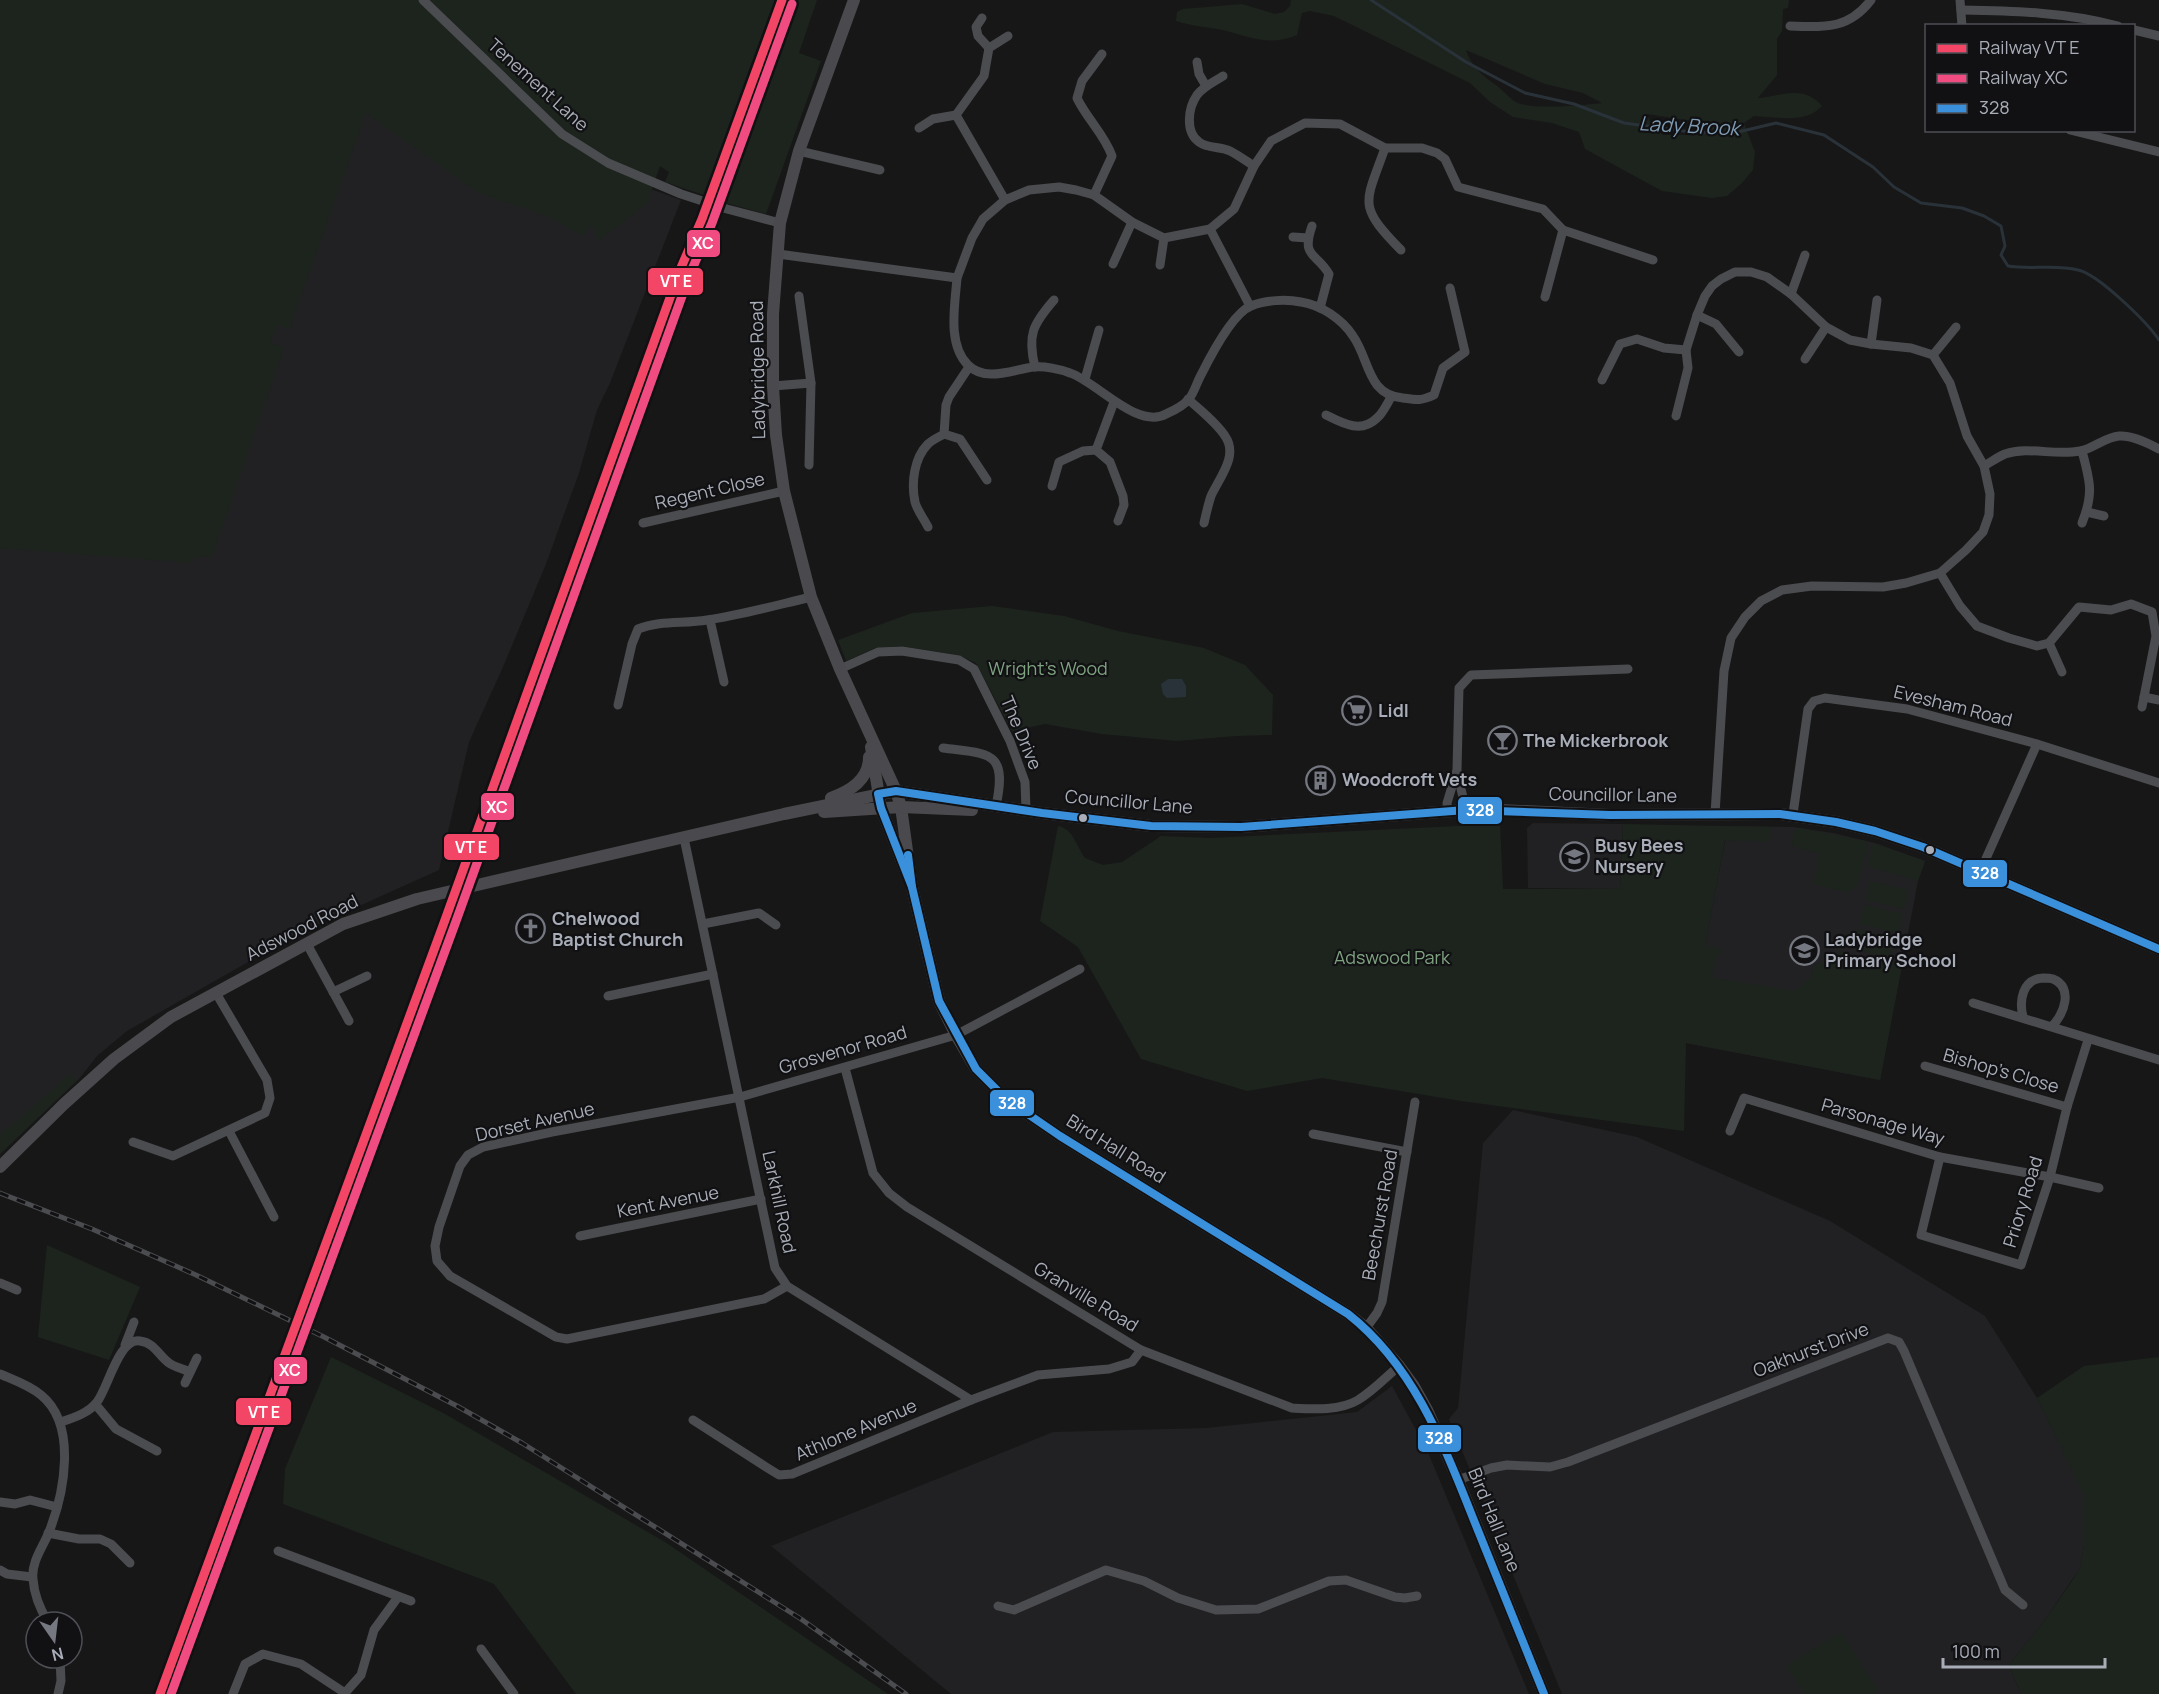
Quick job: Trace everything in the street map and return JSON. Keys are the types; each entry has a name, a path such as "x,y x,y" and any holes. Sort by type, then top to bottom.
{"street":[{"name":"Tenement Lane","path":"423,0 562,134 608,163 681,194 780,223"},
{"name":"Ladybridge Road","path":"854,0 788,186 780,223 773,314 773,386 776,435 784,491 812,597 840,669 896,791 901,807"},
{"path":"1790,26 1829,27 1854,17 1871,0"},
{"path":"1962,24 1960,5 2105,24"},
{"path":"982,18 976,27 978,36 989,48"},
{"path":"2135,30 2159,36"},
{"path":"919,128 933,119 956,115 984,76 989,48 1008,36"},
{"path":"1094,195 1112,156 1106,142 1082,109 1077,98 1082,81 1102,54"},
{"path":"1197,62 1199,74 1206,86"},
{"path":"1223,76 1206,86 1193,102 1189,122 1196,141 1206,147 1228,150 1254,166"},
{"path":"956,115 1005,200"},
{"path":"1450,288 1465,352 1443,368 1434,394 1422,400 1391,397 1374,383 1354,337 1341,322 1320,308 1301,302 1275,301 1250,306 1230,326 1188,399 1164,416 1148,416 1114,402 1085,379 1068,372 1035,367 1003,374 983,372 969,367 961,354 954,330 957,278 972,238 983,219 1005,200 1029,190 1044,188 1076,190 1094,195 1132,222 1164,237 1210,229 1234,208 1254,166 1271,141 1305,123 1340,124 1385,148 1422,148 1437,153 1445,159 1458,187 1543,208 1563,230 1653,260"},
{"path":"2078,132 2159,152"},
{"path":"1385,148 1368,204 1372,216 1401,250"},
{"path":"800,151 880,170"},
{"path":"1113,264 1132,222"},
{"path":"1312,226 1308,238 1310,254 1325,267 1329,274 1320,308"},
{"path":"1210,229 1250,306"},
{"path":"1545,297 1563,230"},
{"path":"1160,265 1164,237"},
{"path":"1293,237 1308,238"},
{"path":"778,254 957,278"},
{"path":"1791,294 1805,255"},
{"path":"1676,416 1688,368 1686,350 1697,315 1712,286 1735,272 1751,272 1767,276 1791,294 1826,327 1850,340 1911,348 1933,356 1950,383 1967,436 1984,466 1990,494 1989,515 1983,532 1940,573 1883,587 1812,586 1782,590 1761,601 1745,617 1731,638 1724,671 1715,814"},
{"path":"799,296 811,383 809,465"},
{"path":"1035,367 1031,349 1033,334 1038,319 1054,300"},
{"path":"1871,344 1877,300"},
{"path":"1697,315 1716,324 1739,352"},
{"path":"1805,359 1826,327"},
{"path":"1933,356 1956,327"},
{"path":"1085,379 1100,330"},
{"path":"1602,380 1620,344 1637,339 1665,348 1686,350"},
{"path":"944,434 946,405 969,367"},
{"path":"773,386 811,383"},
{"path":"1326,415 1350,426 1366,424 1377,419 1391,397"},
{"path":"1188,399 1220,429 1227,438 1230,452 1228,465 1210,500 1204,523"},
{"path":"1096,450 1114,402"},
{"path":"928,527 915,504 913,486 920,455 929,443 944,434 960,439 987,480"},
{"path":"1984,466 2005,454 2031,451 2062,453 2082,451 2120,436 2142,441 2159,449"},
{"path":"1052,486 1059,462 1083,451 1096,450 1110,462 1123,496 1124,505 1118,521"},
{"path":"2082,451 2091,484 2087,512 2082,523"},
{"name":"Regent Close","path":"643,523 784,491"},
{"path":"2087,512 2104,516"},
{"path":"1940,573 1960,606 1977,626 2037,646 2049,643 2076,603 2111,610 2131,604 2156,611 2156,636 2142,707"},
{"path":"618,705 632,644 638,629 651,624 710,620 812,597"},
{"path":"710,620 724,682"},
{"path":"2049,643 2062,672"},
{"name":"The Drive","path":"840,669 879,652 902,651 959,660 974,669 1010,741 1025,782 1026,810"},
{"path":"1466,810 1457,770 1459,688 1471,675 1628,669"},
{"path":"2144,697 2159,700"},
{"name":"Evesham Road","path":"1793,814 1809,709 1815,700 1820,699 1907,709 2037,744 2159,783"},
{"name":"Ladybridge Road","path":"870,737 881,808"},
{"name":"Adswood Road","path":"784,814 843,794 857,784 865,775 869,763 870,737"},
{"path":"1980,872 2037,744"},
{"path":"943,748 987,754 993,759 999,772 1000,783 996,806"},
{"path":"1448,812 1447,803 1457,770"},
{"name":"Councillor Lane","path":"896,791 1042,813 1151,826 1241,827 1466,810 1610,815 1793,814 1892,836 2159,949"},
{"name":"Adswood Road","path":"1,1166 64,1104 122,1052 171,1017 343,924 417,899 784,814 896,791"},
{"name":"Councillor Lane","path":"901,807 1042,813"},
{"name":"Adswood Road","path":"784,814 901,807"},
{"name":"Bird Hall Road","path":"901,807 912,887 939,1001 976,1069 1006,1099 1060,1136 1348,1314 1366,1328 1399,1366"},
{"name":"Bird Hall Road","path":"881,808 912,887"},
{"name":"Larkhill Road","path":"684,838 776,1268 787,1286"},
{"path":"703,924 759,913 776,925"},
{"path":"307,944 349,1021"},
{"name":"Grosvenor Road","path":"740,1096 846,1068 956,1035 1080,969"},
{"path":"608,996 713,975"},
{"path":"333,992 367,976"},
{"path":"2023,1017 2020,1005 2023,991 2029,983 2040,978 2053,979 2063,988 2066,1001 2061,1017 2052,1026"},
{"path":"133,1142 173,1156 265,1113 270,1098 267,1080 216,993"},
{"path":"1973,1003 2159,1060"},
{"name":"Priory Road","path":"1940,1157 1921,1235 2021,1265 2050,1177 2067,1107 2088,1040"},
{"name":"Bishop's Close","path":"1925,1066 2067,1107"},
{"name":"Granville Road","path":"846,1068 873,1173 889,1193 907,1207 1141,1350 1292,1408 1306,1409 1342,1406 1357,1401 1399,1366"},
{"name":"Dorset Avenue","path":"740,1096 552,1132 483,1148 468,1155 460,1166 439,1227 435,1246 437,1261 450,1276 475,1292 556,1337 567,1339 764,1299 787,1286"},
{"name":"Parsonage Way","path":"1730,1131 1744,1098 1940,1157 2099,1188"},
{"name":"Beechurst Road","path":"1366,1328 1382,1302 1415,1102"},
{"path":"229,1131 274,1217"},
{"path":"1313,1134 1407,1152"},
{"name":"Kent Avenue","path":"580,1236 761,1199"},
{"path":"0,1283 17,1290"},
{"path":"787,1286 971,1400 1038,1375 1109,1369 1132,1362 1141,1350"},
{"path":"61,1422 80,1415 96,1405 135,1322"},
{"name":"Oakhurst Drive","path":"1458,1480 1491,1468 1507,1465 1550,1467 1568,1462 1888,1338 1899,1342 1904,1351 2005,1590 2023,1605"},
{"path":"125,1345 134,1340 140,1341 152,1346 169,1363 190,1372"},
{"path":"185,1383 197,1358"},
{"name":"Bird Hall Lane","path":"1399,1366 1427,1410 1458,1480 1544,1694"},
{"path":"0,1374 29,1386 42,1396 61,1422 64,1458 62,1492 48,1533 37,1556 32,1577 41,1610"},
{"name":"Athlone Avenue","path":"694,1420 779,1475 792,1474 971,1400"},
{"path":"96,1405 117,1429 157,1451"},
{"path":"0,1502 15,1504 30,1500 57,1507"},
{"path":"48,1533 79,1539 100,1539 111,1544 130,1563"},
{"path":"278,1551 411,1602"},
{"path":"0,1570 7,1574 32,1577"},
{"path":"998,1606 1014,1610 1107,1570 1144,1581 1178,1598 1216,1610 1258,1609 1329,1581 1346,1580 1395,1597 1417,1596"},
{"path":"233,1694 245,1664 263,1654 301,1664 345,1693 361,1676 374,1630 398,1597"},
{"path":"481,1649 514,1694"},
{"path":"58,1694 61,1670"}],"shaded area":[{"path":"0,0 634,183 681,200 610,383 597,410 579,473 546,564 469,742 439,870 297,934 127,1031 97,1056 79,1079 0,1154"},
{"path":"1168,679 1182,679 1186,686 1186,697 1167,698 1163,694 1161,684"},
{"name":"Busy Bees Nursery","path":"1533,823 1623,824 1620,889 1528,888 1527,828"},
{"name":"Ladybridge Primary School","path":"1732,826 1793,827 1833,833 1875,843 1925,861 1918,881 1880,1080 1686,1043 1723,851 1727,833"},
{"path":"1513,1110 1637,1137 1830,1221 1985,1316 2037,1398 2085,1495 2084,1545 2080,1568 2045,1620 2009,1665 2021,1694 1562,1694 1449,1419 1458,1408 1483,1143"},
{"path":"1392,1386 1427,1450 1529,1694 951,1694 771,1546 1053,1432 1206,1428 1357,1412"}],"green space":[{"path":"0,0 775,0 704,195 665,182 669,172 660,166 647,204 599,240 592,225 582,236 552,218 477,192 366,113 289,329 277,325 270,344 284,347 212,556 195,557 192,563 0,548"},
{"path":"798,0 817,0 799,53 821,61 766,214 722,202"},
{"path":"1291,0 1789,0 1788,8 1783,9 1782,31 1777,39 1777,75 1758,98 1800,93 1815,99 1822,106 1815,112 1799,117 1754,116 1744,123 1755,152 1753,170 1727,196 1712,198 1662,191 1585,149 1579,132 1552,123 1513,117 1490,102 1470,83 1334,16 1310,11 1302,13 1297,35 1287,39 1269,41 1176,21 1177,12 1183,9 1242,4 1275,14 1284,12 1290,6","holes":["1466,50 1545,84 1583,93 1602,103 1556,106 1521,104 1514,101 1482,74","1647,114 1705,123 1687,135 1663,135 1650,122"]},
{"name":"Wright's Wood","path":"992,606 1064,616 1118,631 1204,648 1245,665 1273,695 1272,735 1177,741 1102,734 1045,724 1012,731 976,663 958,655 900,646 875,648 846,661 838,640 912,613"},
{"name":"Adswood Park","path":"1500,824 1503,889 1620,889 1623,824 1772,827 1769,842 1725,840 1705,946 1723,949 1715,960 1713,978 1795,991 1810,978 1815,965 1827,961 1836,963 1839,951 1902,966 1880,1080 1686,1043 1684,1131 1461,1101 1322,1078 1247,1091 1141,1059 1078,947 1040,921 1058,826 1071,834 1085,858 1103,865 1122,862 1161,836 1210,838"},
{"path":"1799,828 1866,841 1868,849 1856,888 1847,892 1813,884 1820,854 1792,846 1793,832"},
{"path":"1876,844 1925,861 1918,881 1867,866 1872,846"},
{"path":"1870,881 1909,890 1904,909 1866,900"},
{"path":"1865,905 1903,914 1898,933 1860,924"},
{"path":"1858,929 1894,938 1889,957 1853,949"},
{"path":"70,1073 77,1080 0,1154 0,1133 15,1123"},
{"path":"47,1245 140,1287 109,1360 38,1337"},
{"path":"331,1357 445,1414 665,1542 888,1694 576,1694 494,1584 283,1504 285,1469"},
{"path":"2159,1357 2159,1694 2021,1694 2009,1665 2045,1620 2072,1581 2080,1568 2084,1545 2084,1495 2037,1398 2084,1366"},
{"path":"1841,1632 1878,1690 1872,1694 1804,1694 1786,1666"}],"waterway":[{"name":"Lady Brook","path":"1371,0 1466,62 1525,93 1574,104 1624,123 1691,132 1734,133 1776,123 1824,135 1873,167 1894,187 1921,203 1962,208 1984,216 2001,226 2005,246 2001,255 2008,266 2061,267 2087,273 2122,300 2159,340"}],"railway":[{"path":"0,1193 92,1229 196,1275 324,1337 457,1406 522,1443 801,1619 906,1694"}],"transit line":[{"path":"160,1694 445,920 680,270 702,219 782,0"},
{"name":"328","path":"912,887 881,808 878,794 896,791 1042,813 1151,826 1241,827 1466,810 1610,815 1780,814 1836,822 1875,831 1923,847 2159,949"},
{"name":"328","path":"908,855 912,887 939,1001 976,1069 1006,1099 1060,1136 1348,1314 1394,1360 1428,1414 1442,1443 1544,1694"}],"rail line":[{"name":"XC","path":"171,1694 455,924 690,274 712,223 792,4"}],"place":[{"name":"Lidl","path":"1357,711"},
{"name":"The Mickerbrook","path":"1502,741"},
{"name":"Woodcroft Vets","path":"1321,780"},
{"name":"Busy Bees Nursery","path":"1574,856"},
{"name":"Chelwood Baptist Church","path":"531,929"},
{"name":"Ladybridge Primary School","path":"1804,950"}]}
